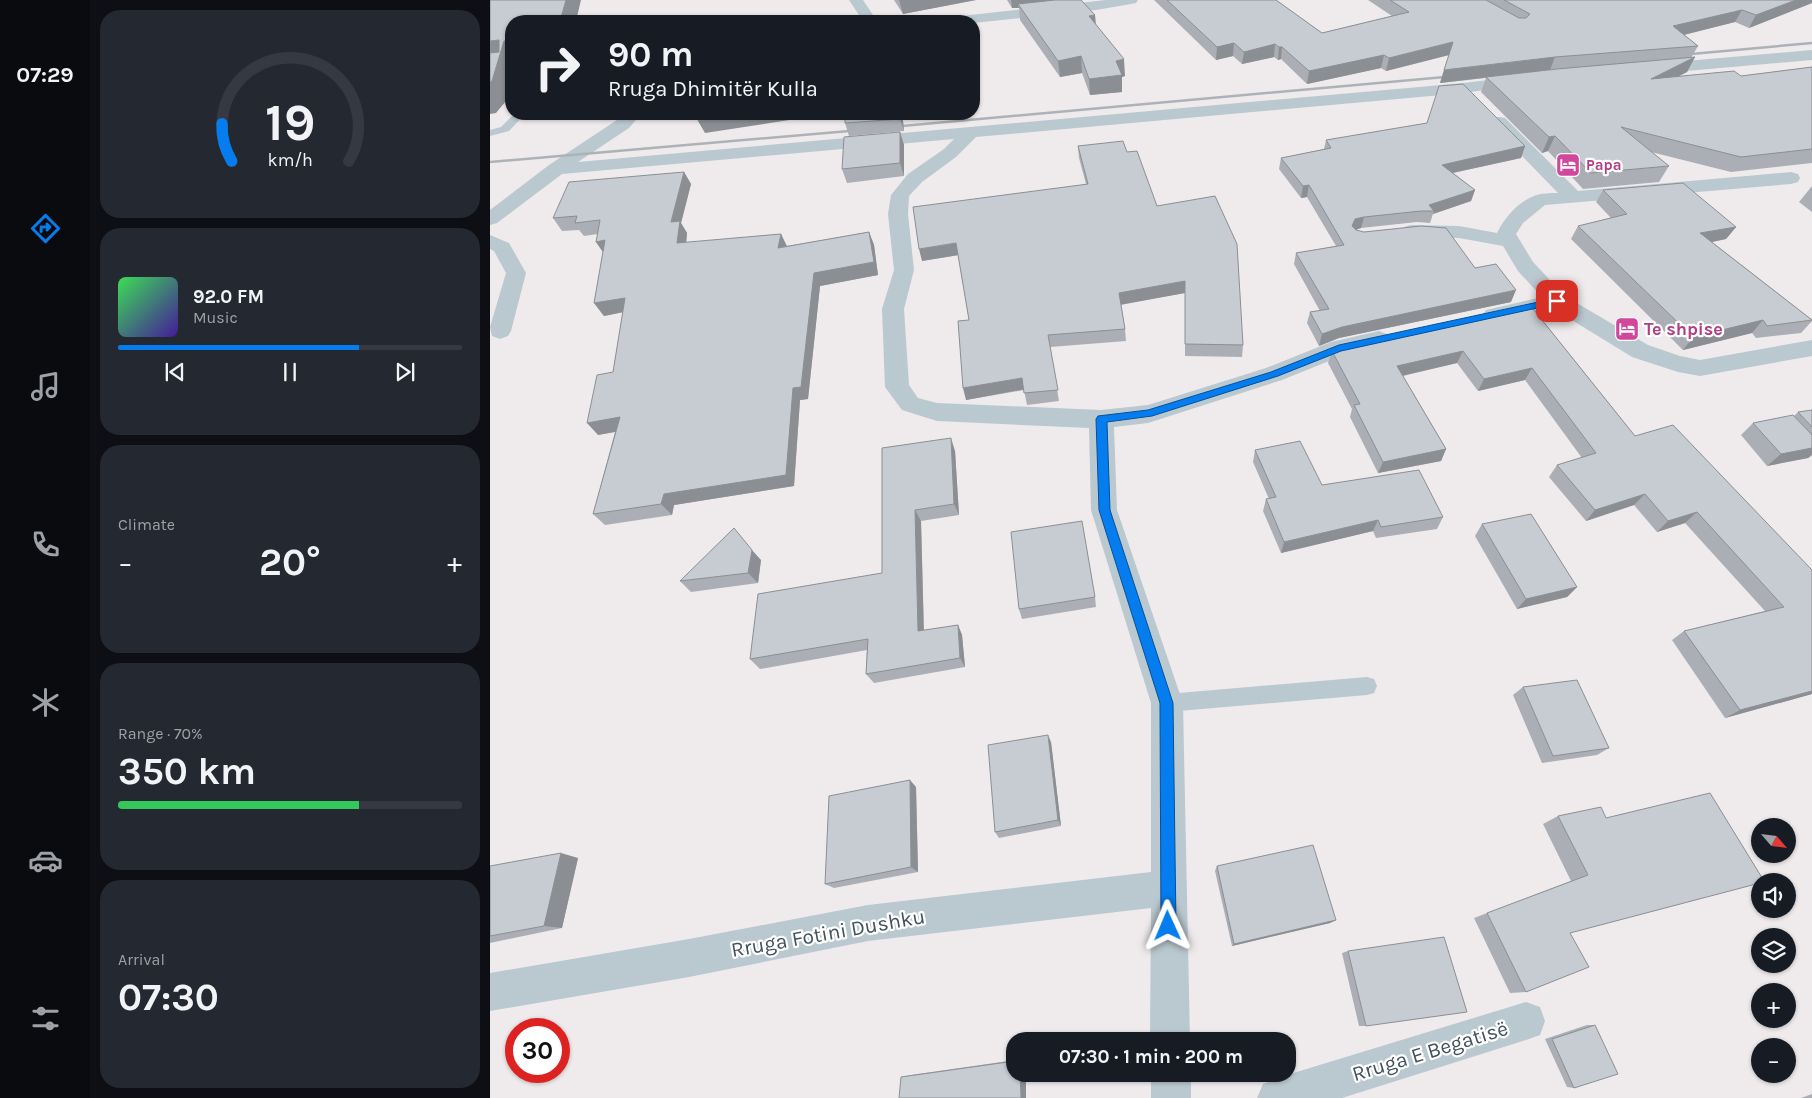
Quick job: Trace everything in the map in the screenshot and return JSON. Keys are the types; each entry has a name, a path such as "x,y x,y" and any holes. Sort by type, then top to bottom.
{"street":[{"path":"856,0 866,15"},
{"path":"980,17 1131,0"},
{"path":"1635,70 1812,55"},
{"path":"555,169 1464,88 1531,79"},
{"path":"1464,88 1573,197"},
{"path":"490,219 555,169 627,120"},
{"path":"971,132 950,153 915,178 900,195 898,214 904,270 893,309 897,386 910,404 937,412 1101,419 1148,414 1274,374 1339,348 1397,336"},
{"path":"1791,178 1540,200 1524,210 1509,225 1506,234 1509,242 1525,266 1557,301 1640,351 1678,364 1700,368 1812,348"},
{"path":"1389,233 1417,230 1459,232 1509,242"},
{"path":"490,241 502,247 516,273 500,331"},
{"path":"1474,319 1557,301"},
{"path":"1101,419 1104,510 1167,703 1170,1032"},
{"name":"Rruga Fotini Dushku","path":"490,992 689,958 868,923 1168,888"},
{"name":"Rruga E Begatisë","path":"1277,1098 1526,1021"},
{"path":"1171,1082 1171,1098"}],"lane":[{"path":"490,133 505,129 514,120"},
{"path":"1167,703 1367,686"}],"building":[{"path":"490,0 566,0 562,15 505,15 505,41 490,83 490,53 499,52 499,40 490,41"},
{"path":"1055,0 1081,0 1095,15 1089,16 1124,59 1116,61 1122,75 1089,79 1081,56 1058,61 1018,4"},
{"path":"1167,0 1276,0 1322,33 1409,12 1390,0 1486,0 1519,18 1526,18 1530,14 1504,0 1796,0 1756,15 1742,10 1673,26 1698,46 1555,57 1444,70 1453,42 1389,58 1384,55 1309,71 1282,47 1275,44 1244,52 1234,43 1217,47"},
{"path":"1695,57 1651,79 1734,71 1741,76 1812,67 1812,149 1741,157 1621,127 1669,166 1591,173 1555,136 1549,137 1486,77 1557,69"},
{"path":"1463,84 1525,146 1442,165 1475,190 1429,205 1434,211 1364,217 1355,219 1352,226 1356,230 1364,232 1421,226 1446,228 1475,268 1496,264 1516,290 1342,327 1322,334 1310,312 1329,309 1296,253 1344,245 1309,185 1303,186 1281,158 1331,148 1326,140 1427,123 1439,86"},
{"path":"845,120 886,120 845,123"},
{"path":"900,132 900,163 842,169 844,137"},
{"path":"1123,141 1127,152 1137,151 1157,206 1215,196 1237,244 1243,345 1185,344 1185,281 1119,293 1125,329 1048,335 1058,390 1024,393 1022,378 963,388 958,321 969,320 956,243 919,249 913,207 1088,184 1078,146"},
{"path":"684,172 671,222 680,221 677,243 781,234 778,248 869,232 874,262 814,273 801,387 793,388 786,475 664,494 661,504 593,514 620,417 587,423 597,375 613,372 625,298 594,303 605,240 596,242 600,220 575,223 577,216 553,218 569,182"},
{"path":"1683,183 1736,227 1700,233 1812,320 1767,326 1763,320 1693,337 1578,226 1627,214 1603,190"},
{"path":"1530,305 1635,436 1673,425 1812,570 1812,691 1740,710 1684,631 1784,607 1697,512 1668,521 1645,494 1595,510 1557,465 1596,453 1532,368 1484,379 1463,351 1397,366 1446,449 1383,462 1354,405 1360,404 1332,351 1348,345"},
{"path":"1812,410 1812,427 1798,412"},
{"path":"1793,415 1812,435 1812,448 1781,454 1753,423"},
{"path":"951,438 954,504 915,510 918,631 958,625 960,658 866,674 868,639 750,659 758,594 882,573 882,448"},
{"path":"1300,441 1322,485 1419,470 1443,517 1381,527 1378,520 1284,542 1266,499 1276,497 1255,450"},
{"path":"1531,514 1577,587 1526,599 1482,524"},
{"path":"1082,521 1095,597 1019,609 1011,532"},
{"path":"734,528 752,550 748,573 680,581"},
{"path":"1577,680 1609,748 1553,756 1523,687"},
{"path":"1048,735 1058,820 995,832 988,745"},
{"path":"910,780 911,867 825,884 829,796"},
{"path":"1710,793 1751,860 1751,863 1753,863 1759,873 1751,873 1751,885 1570,933 1589,967 1526,992 1487,913 1588,875 1558,816 1601,807 1606,818"},
{"path":"1313,845 1336,920 1234,944 1217,866"},
{"path":"561,853 544,926 490,936 490,866"},
{"path":"1444,937 1467,1012 1366,1026 1348,951"},
{"path":"1595,1025 1618,1074 1574,1088 1552,1039"},
{"path":"1006,1062 1006,1082 1020,1082 1021,1098 899,1098 901,1077"}],"railway":[{"path":"1680,55 1812,43"},
{"path":"980,119 1456,76"},
{"path":"891,127 969,120"},
{"path":"490,162 861,130"}],"place":[{"name":"Papa","path":"1568,165"},
{"name":"Te shpise","path":"1627,329"}],"route":[{"path":"1168,926 1167,703 1104,510 1101,419 1148,414 1274,374 1339,348 1557,301"}]}
